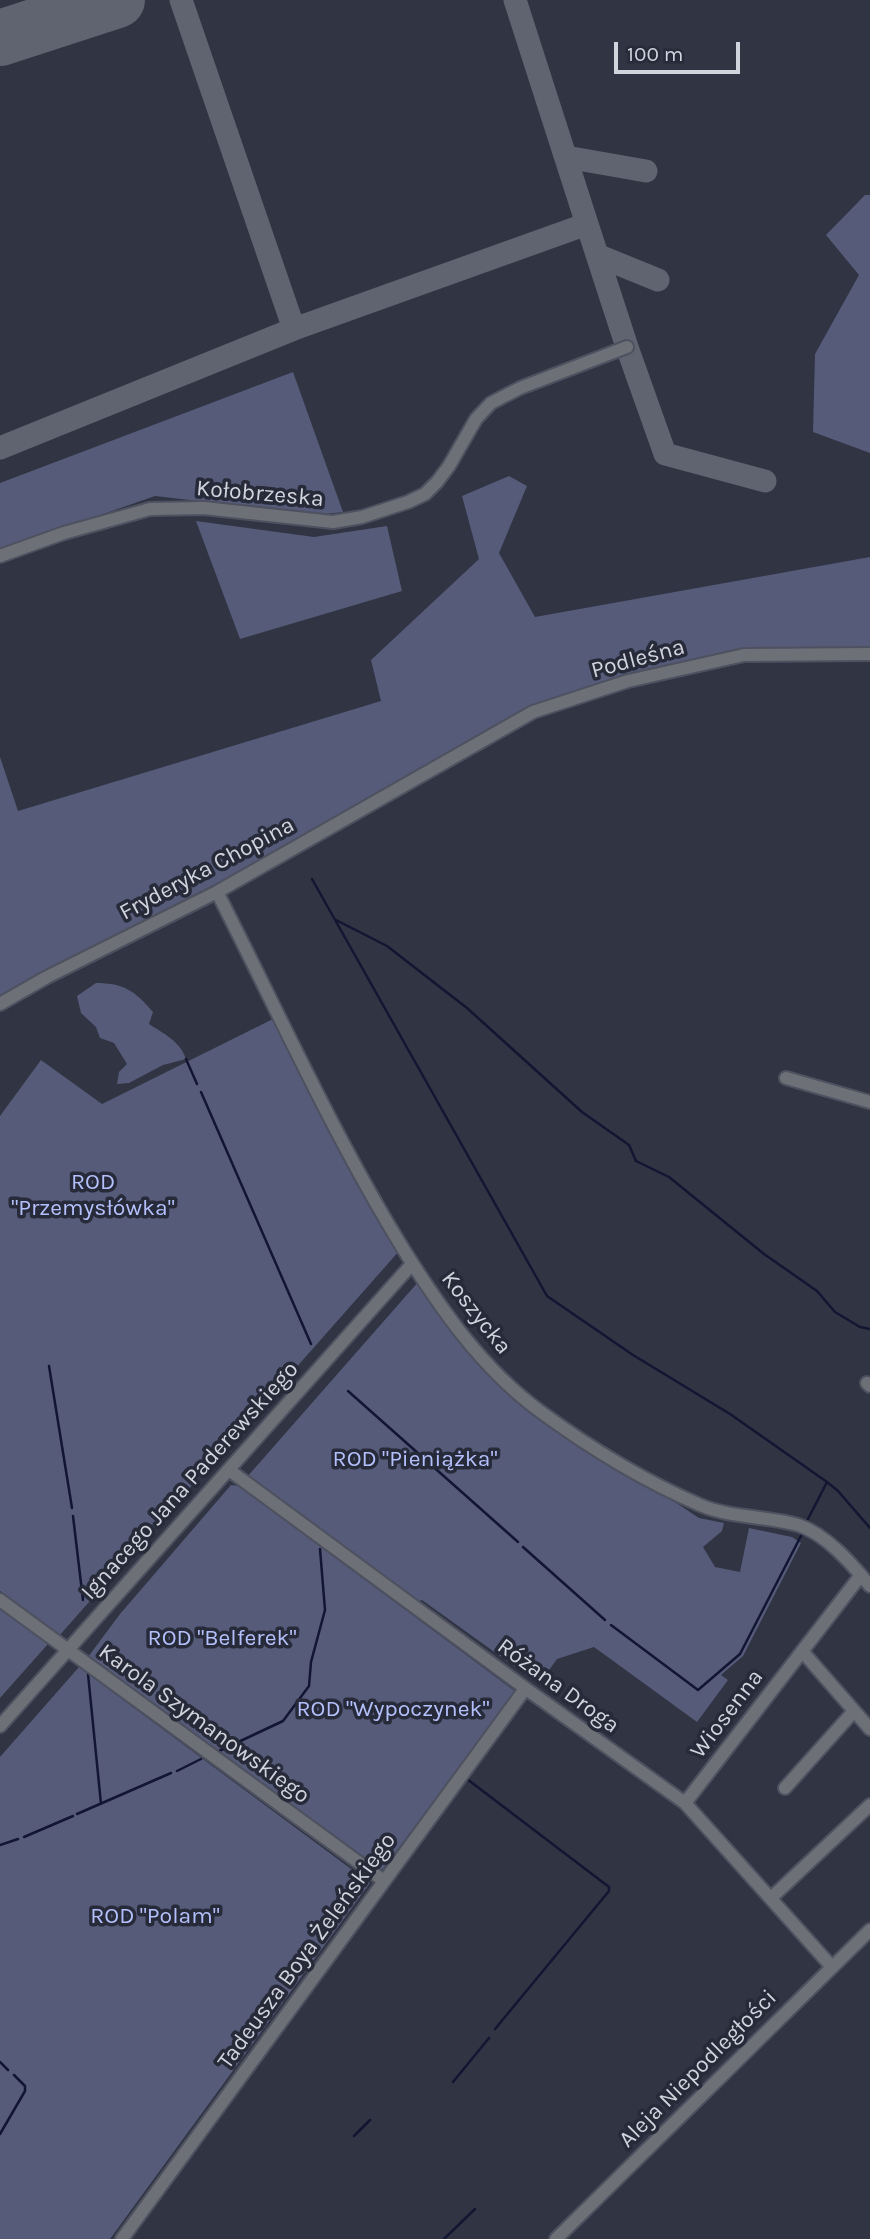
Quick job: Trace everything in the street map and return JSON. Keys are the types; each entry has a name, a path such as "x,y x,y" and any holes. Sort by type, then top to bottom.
{"street":[{"name":"Kołobrzeska","path":"0,556 150,509 204,508 333,522 362,517 408,502 425,494 437,482 476,419 491,403 520,387 627,347"},
{"name":"Podleśna","path":"432,767 533,712 628,681 744,655 870,654"},
{"name":"Fryderyka Chopina","path":"0,1004 47,976 217,892 432,767"},
{"name":"Koszycka","path":"217,892 334,1130 363,1183 412,1264 484,1361 539,1411 640,1475 703,1507 794,1524 810,1530 870,1586"},
{"path":"786,1078 870,1102"},
{"name":"Ignacego Jana Paderewskiego","path":"0,1726 412,1264"},
{"name":"Różana Droga","path":"229,1470 685,1803 832,1967"},
{"name":"Wiosenna","path":"685,1803 861,1575"},
{"name":"Karola Szymanowskiego","path":"0,1600 384,1881"},
{"path":"802,1651 870,1730"},
{"name":"Tadeusza Boya Żeleńskiego","path":"122,2239 526,1689"},
{"path":"785,1788 854,1712"},
{"path":"771,1898 870,1805"},
{"name":"Aleja Niepodległości","path":"556,2239 870,1930"}],"green space":[{"path":"865,195 870,195 870,453 813,432 815,354 859,275 826,235"},
{"path":"293,372 343,512 318,515 155,496 0,550 0,483"},
{"path":"509,476 527,486 499,553 535,617 870,557 870,651 731,654 534,706 221,881 54,967 0,1001 0,757 18,811 381,701 371,660 479,559 462,496"},
{"path":"196,521 314,537 387,526 402,591 240,639"},
{"path":"96,983 122,987 140,999 153,1012 149,1024 176,1043 186,1059 163,1065 129,1083 117,1084 119,1072 127,1064 114,1043 100,1038 96,1027 81,1013 77,996"},
{"name":"ROD \"Przemysłówka\"","path":"275,1018 400,1250 59,1636 0,1591 0,1116 41,1060 102,1104"},
{"name":"ROD \"Pieniążka\"","path":"419,1281 450,1329 479,1361 640,1479 699,1518 724,1523 722,1531 703,1547 715,1567 740,1572 749,1528 792,1537 801,1543 743,1656 721,1675 728,1680 697,1722 594,1647 557,1659 539,1684 422,1600 417,1602 247,1477"},
{"path":"231,1485 239,1486 516,1692 382,1870 88,1657 120,1614"},
{"path":"0,1608 48,1644 0,1698"},
{"name":"ROD \"Polam\"","path":"79,1667 370,1883 110,2239 0,2239 0,1757"}],"waterway":[{"path":"312,879 547,1296 633,1355 730,1414 827,1482 870,1528"},
{"path":"336,920 387,946 467,1008 582,1112 629,1145 636,1161 669,1177 764,1254 817,1291 835,1312 860,1327 870,1329"},
{"path":"186,1059 197,1084"},
{"path":"201,1092 311,1344"},
{"path":"49,1366 72,1508"},
{"path":"348,1391 518,1542"},
{"path":"808,1519 827,1482"},
{"path":"73,1516 83,1600"},
{"path":"611,1625 698,1690 740,1654 803,1532"},
{"path":"523,1547 605,1620"},
{"path":"217,1752 283,1721 309,1686 311,1662 325,1610 320,1549"},
{"path":"88,1674 101,1804"},
{"path":"177,1771 201,1759"},
{"path":"77,1814 171,1773"},
{"path":"467,1779 609,1887 609,1891 495,2029"},
{"path":"24,1837 73,1816"},
{"path":"0,1845 18,1839"},
{"path":"453,2082 489,2038"},
{"path":"0,2062 8,2070"},
{"path":"0,2134 25,2091 25,2086 14,2075"},
{"path":"354,2136 370,2120"},
{"path":"444,2239 475,2209"}],"taxiway":[{"path":"181,0 294,329"},
{"path":"0,448 294,329 587,224 515,0"},
{"path":"566,157 646,171"},
{"path":"587,224 665,454 765,481"},
{"path":"599,256 658,280"}],"runway":[{"path":"0,38 117,0"}],"park label":[{"name":"ROD \"Belferek\"","path":"222,1638"},
{"name":"ROD \"Wypoczynek\"","path":"393,1709"}]}
